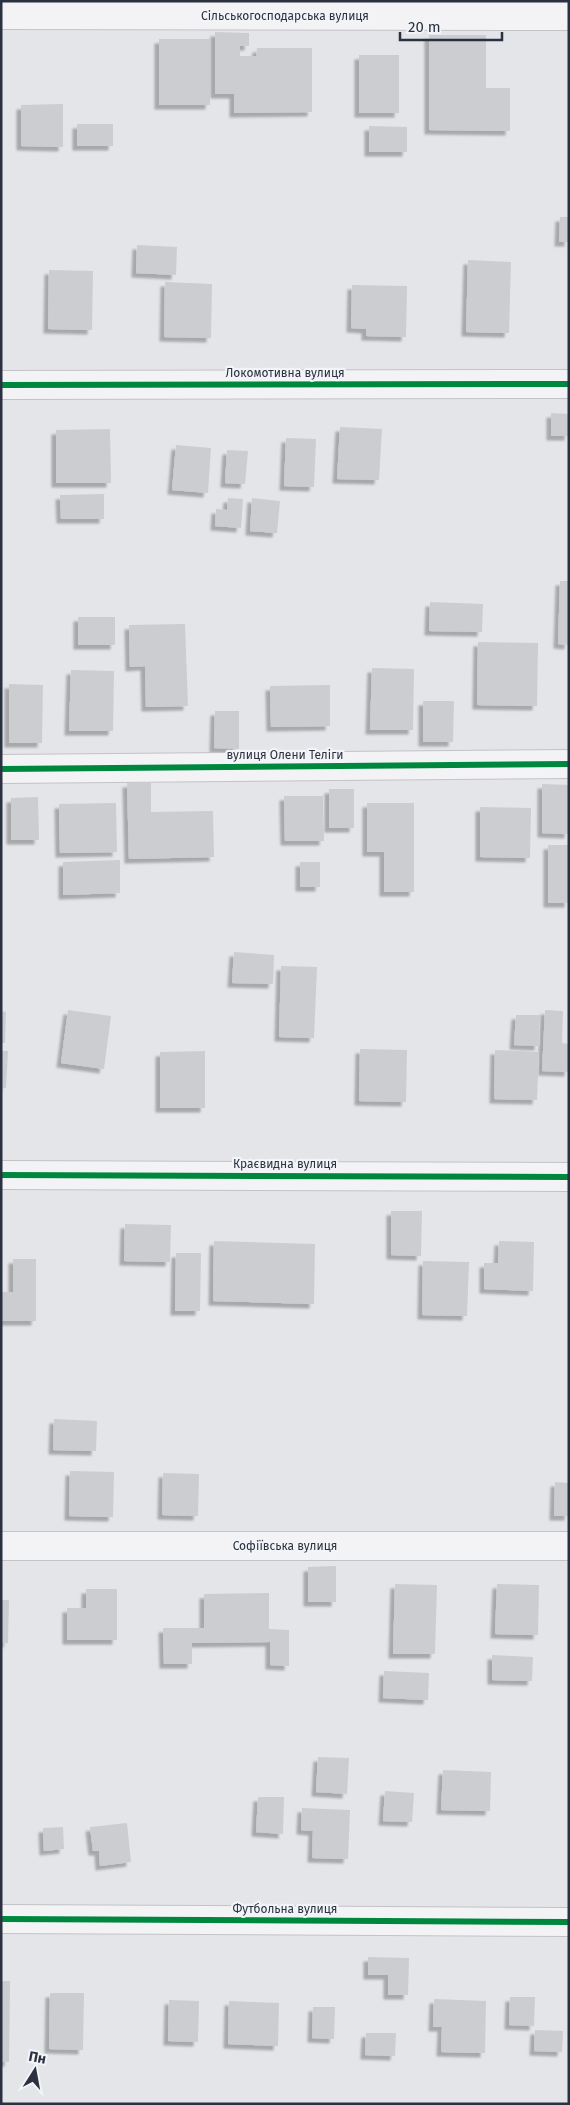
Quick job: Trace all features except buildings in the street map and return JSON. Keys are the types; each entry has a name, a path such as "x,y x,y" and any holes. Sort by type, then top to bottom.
{"street":[{"name":"Сільськогосподарська вулиця","path":"1,16 569,16"},
{"name":"Локомотивна вулиця","path":"1,385 569,384"},
{"name":"вулиця Олени Теліги","path":"1,769 569,764"},
{"name":"Краєвидна вулиця","path":"1,1174 569,1177"},
{"name":"Софіївська вулиця","path":"1,1546 569,1546"},
{"name":"Футбольна вулиця","path":"1,1919 569,1922"}],"cycle path":[{"path":"1,385 569,384"},
{"path":"1,769 569,764"},
{"path":"1,1175 569,1177"},
{"path":"1,1919 569,1922"}]}
